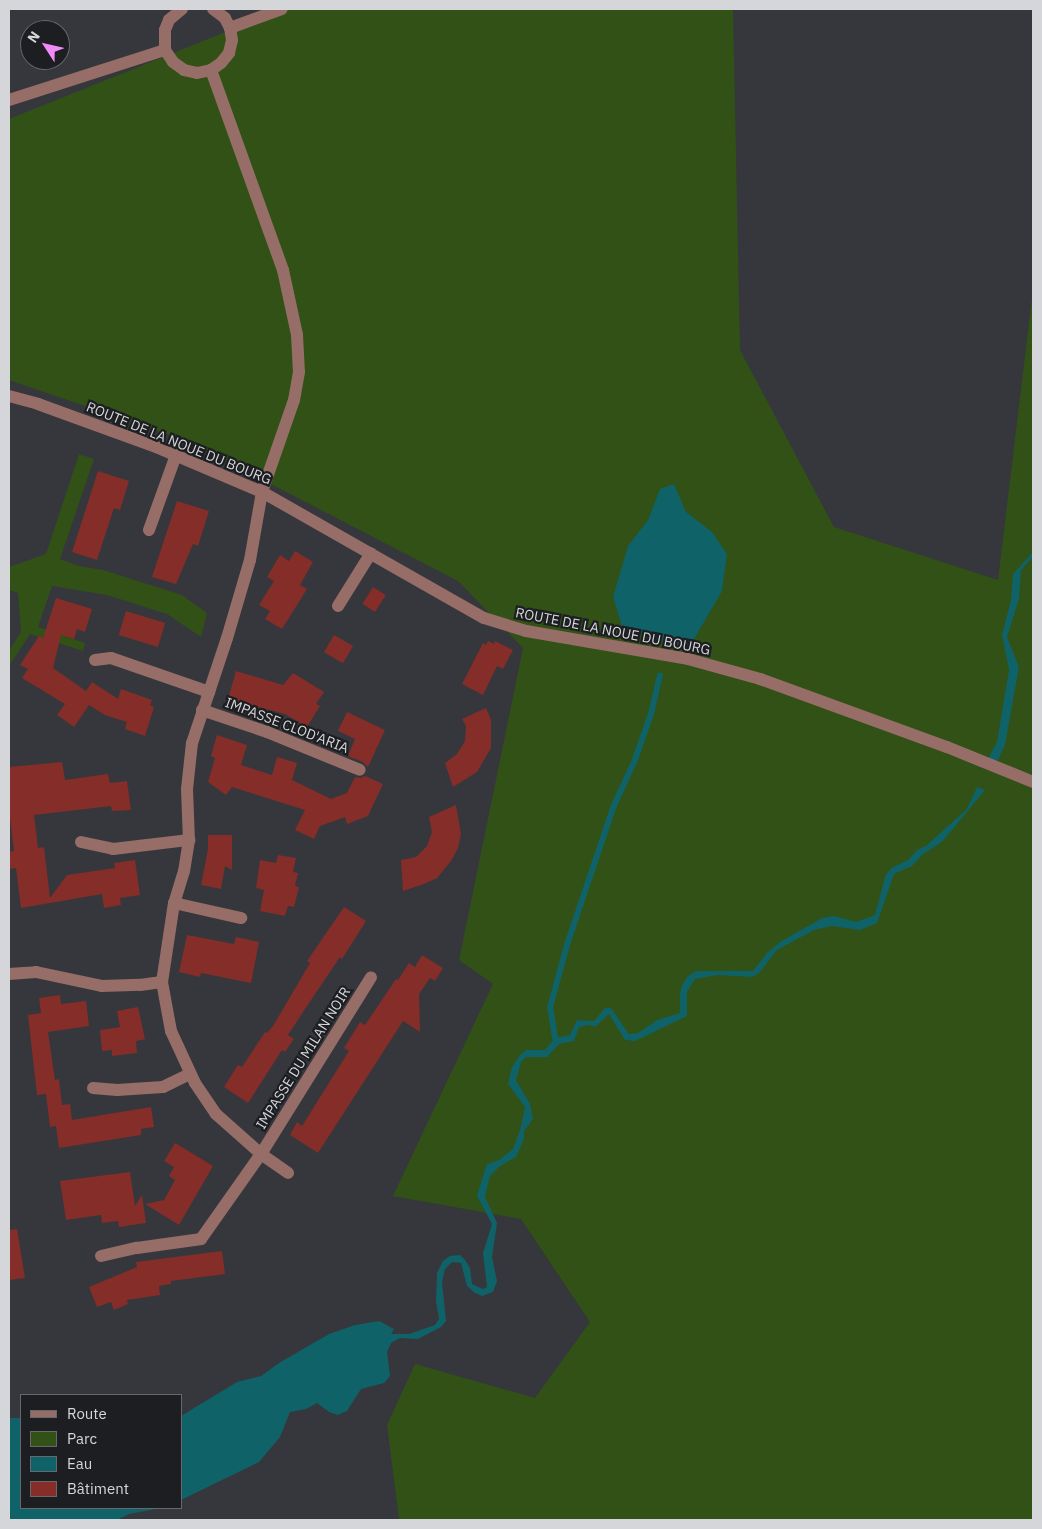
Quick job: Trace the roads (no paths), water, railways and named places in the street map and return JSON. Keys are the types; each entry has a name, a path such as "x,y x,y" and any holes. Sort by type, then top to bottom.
{"street":[{"path":"182,9 169,20 164,30 165,50 173,62 184,70 197,73 211,70 222,63 229,52 232,40 230,28 224,18 213,9"},
{"path":"230,28 282,9"},
{"path":"9,100 165,50"},
{"path":"211,70 282,270 297,335 299,372 294,400 262,492 250,560 192,743 187,789 189,840 184,872 174,903 162,982 171,1031 190,1074 216,1114 261,1154 288,1174"},
{"name":"ROUTE DE LA NOUE DU BOURG","path":"9,396 46,407 176,455 262,492 371,553 462,608 484,618 526,631 688,659 760,679 947,747 1033,782"},
{"path":"149,530 176,455"},
{"path":"338,606 371,553"},
{"path":"96,660 111,658 209,692"},
{"name":"IMPASSE CLOD'ARIA","path":"202,710 267,732 360,770"},
{"path":"81,842 113,849 189,840"},
{"path":"174,903 241,918"},
{"path":"9,974 36,972 102,986 140,985 162,982"},
{"name":"IMPASSE DU MILAN NOIR","path":"101,1256 137,1248 201,1239 261,1154 371,977"},
{"path":"93,1088 116,1090 164,1087 190,1074"}],"water":[{"path":"674,484 686,512 712,532 727,554 722,591 690,646 663,642 622,626 613,597 628,546 648,520 660,489"},
{"path":"1033,552 1033,557 1021,570 1019,599 1007,637 1019,667 1005,745 996,764 987,761 997,742 1009,670 1002,635 1011,600 1013,574"},
{"path":"977,787 985,790 942,842 923,854 912,866 894,874 877,923 860,930 832,926 814,930 777,950 759,973 752,977 718,975 695,979 687,992 687,1016 635,1041 625,1040 609,1014 595,1027 589,1025 579,1027 574,1041 559,1044 547,1057 526,1057 521,1062 516,1080 530,1104 533,1119 524,1131 524,1139 516,1157 500,1166 490,1176 485,1197 497,1223 492,1257 497,1281 493,1292 482,1296 475,1293 467,1286 461,1263 452,1262 445,1269 442,1282 446,1321 441,1327 418,1339 400,1338 391,1343 387,1352 390,1376 384,1383 361,1389 347,1411 338,1415 329,1412 317,1403 306,1409 290,1412 280,1437 259,1462 182,1500 182,1415 237,1382 261,1376 279,1363 329,1334 355,1325 379,1321 394,1329 391,1334 409,1334 435,1325 439,1319 436,1301 437,1273 443,1261 450,1256 460,1255 465,1260 470,1268 472,1284 483,1289 487,1287 483,1253 492,1224 477,1196 487,1164 499,1160 513,1149 520,1130 525,1107 508,1084 512,1067 520,1055 526,1050 545,1050 555,1038 570,1035 577,1020 594,1021 605,1008 611,1008 629,1034 638,1033 657,1020 680,1013 682,985 688,976 696,971 753,971 767,953 780,942 822,918 834,916 856,922 875,915 886,874 893,867 908,860 917,850 926,846 967,809"},
{"path":"9,1418 20,1418 20,1509 156,1509 129,1514 117,1520 9,1520"}],"waterway":[{"path":"555,1038 550,1008 567,945 613,808 635,760 651,714 660,676"}]}
